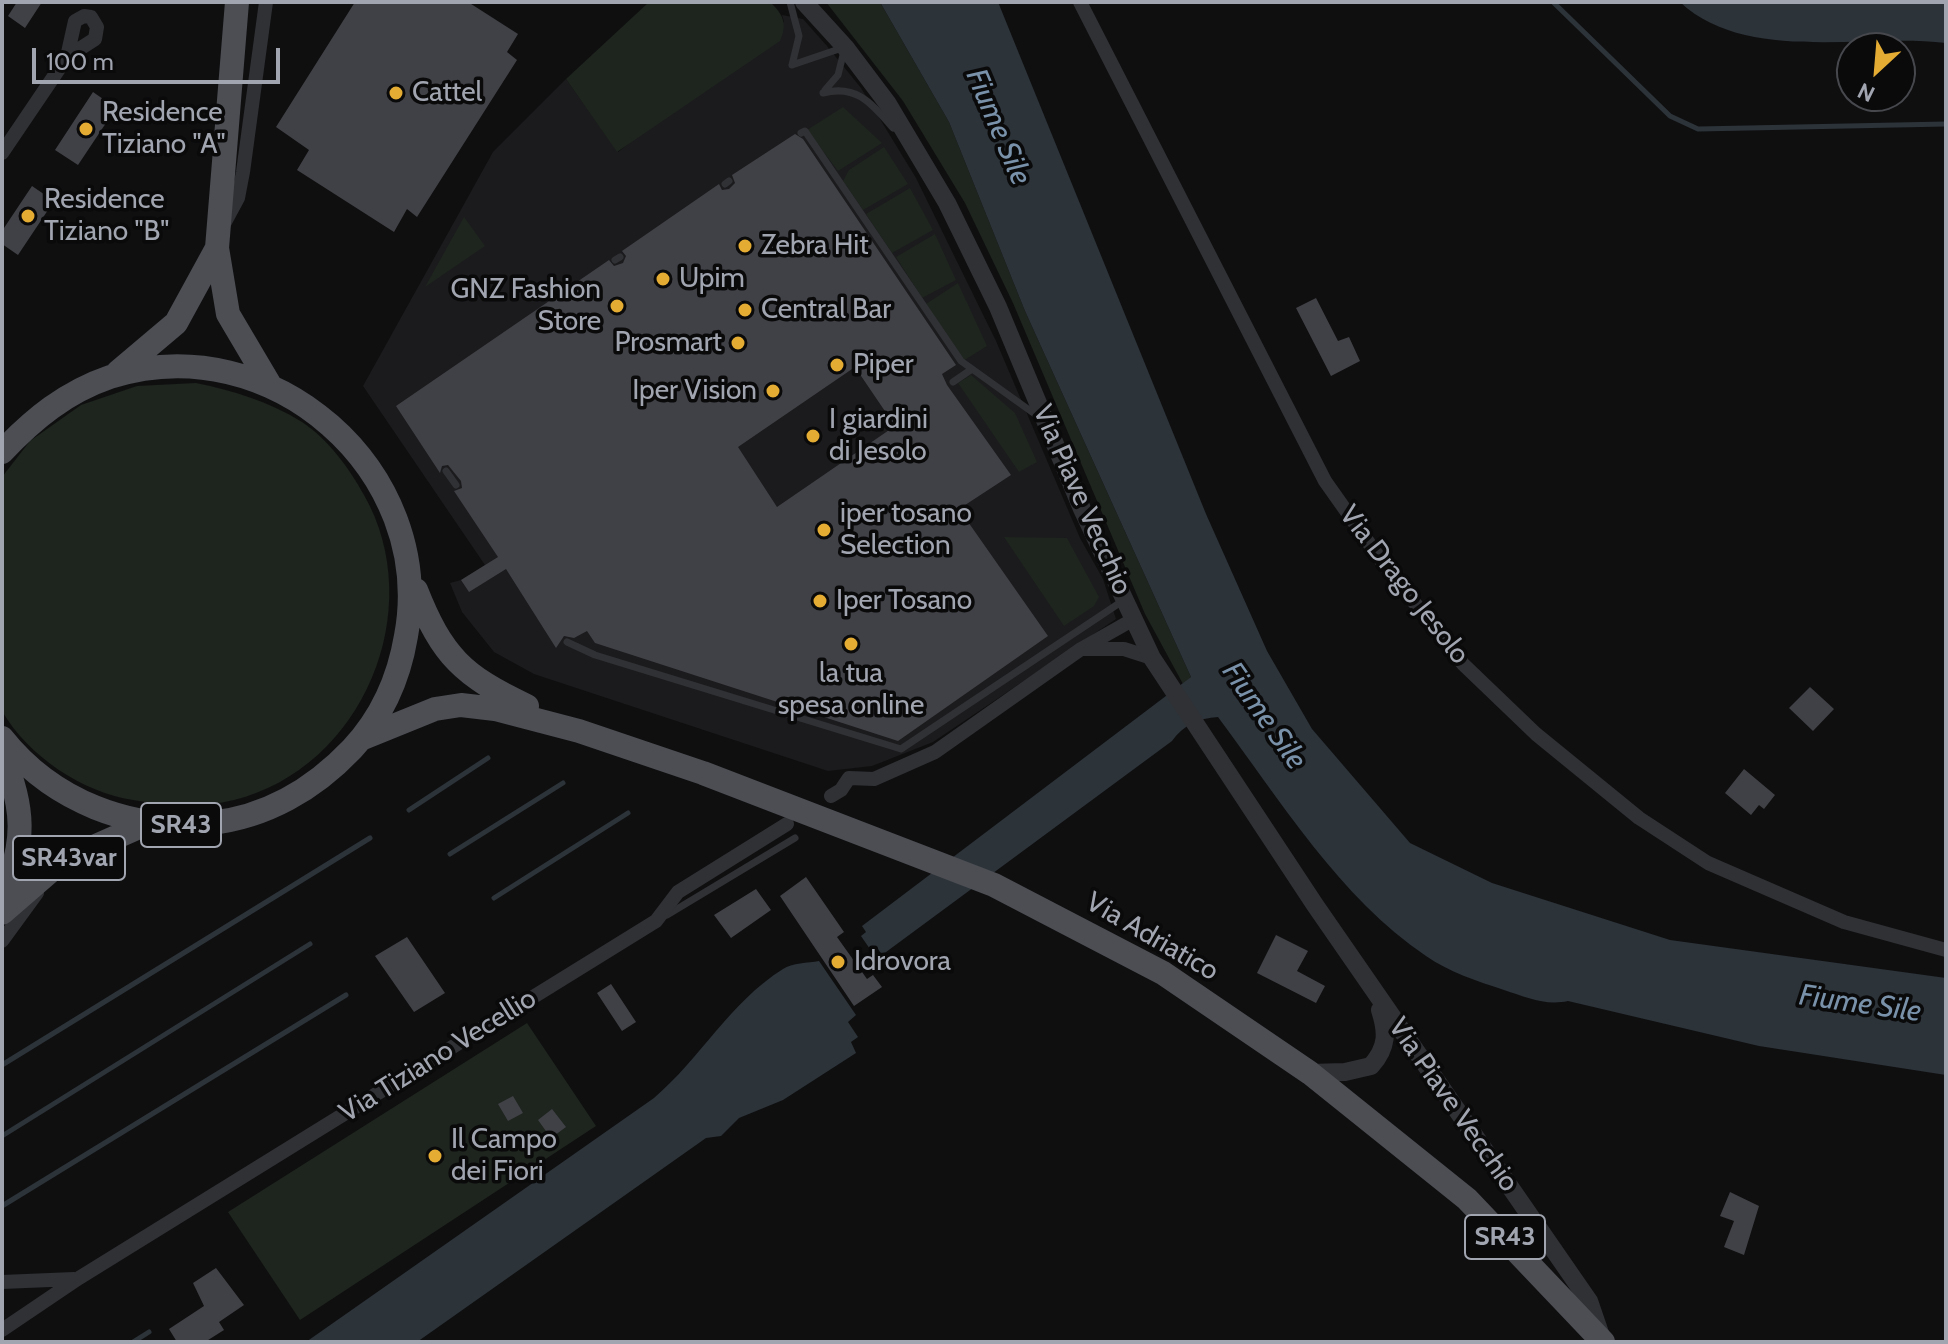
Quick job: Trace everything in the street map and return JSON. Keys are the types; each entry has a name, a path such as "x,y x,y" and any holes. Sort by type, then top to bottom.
{"main road":[{"name":"SR43","path":"237,2 218,241 228,314 270,385"},
{"name":"SR43","path":"110,377 176,323 218,241"},
{"name":"SR43","path":"2,452 31,421 69,395 110,377 150,368 191,367 231,372 270,385 313,409 357,450 379,480 399,524 410,572 410,616 402,660 386,701 361,739 334,768 302,792 266,810 201,824 148,823 100,811 56,789 18,758 2,738"},
{"name":"Via Adriatico","path":"410,572 429,623 462,670 480,684 579,731"},
{"name":"Via Adriatico","path":"361,739 403,719 461,705 495,709 579,731 935,859 994,885 1163,973 1310,1073 1467,1199 1603,1342"},
{"name":"SR43var","path":"2,754 22,815 19,845 2,898"},
{"name":"SR43var","path":"2,913 62,861 148,823"}],"street":[{"path":"218,241 238,198 266,2"},
{"name":"Via Piave Vecchio","path":"804,2 845,47 888,104 922,160 998,307 1082,509 1152,658 1375,992 1589,1301 1603,1342"},
{"name":"Via Drago Jesolo","path":"1080,2 1318,469 1383,563 1463,664 1536,734 1639,818 1708,863 1844,922 1946,950"},
{"path":"2,153 67,57"},
{"path":"831,796 841,790 849,778 874,779 935,752 1081,649 1134,619"},
{"path":"1081,649 1124,649 1152,658"},
{"name":"Via Tiziano Vecellio","path":"2,1330 79,1278 656,921 678,892 787,824"},
{"path":"2,941 62,861"},
{"name":"Via Piave Vecchio","path":"1310,1073 1363,1070 1380,1056 1386,1030 1375,992"},
{"name":"Via Tiziano Vecellio","path":"2,1282 79,1278"}],"lane":[{"path":"790,2 799,36 792,65 845,47"},
{"path":"845,47 838,75 823,93 840,89 868,99 922,160"},
{"path":"801,133 805,131 829,165 961,361 1047,423"},
{"path":"953,382 972,369"},
{"path":"446,471 456,485"},
{"path":"567,642 595,655 901,749 1126,599"},
{"path":"656,921 795,838"}],"shaded area":[{"path":"649,2 770,2 781,15 784,29 780,41 617,152 566,79"},
{"path":"826,2 880,2 949,122 1025,311 1191,677 1183,684 1145,614 1013,303 965,203 903,101"},
{"path":"782,15 803,19 827,46 861,88 916,178 996,341 1080,538 1103,579 1116,619 933,742 872,766 828,771 534,674 494,652 462,612 450,583 485,565 363,386 493,152 566,79 618,152 784,22"},
{"path":"843,107 882,143 838,171 807,130"},
{"path":"884,147 908,184 863,210 843,181 849,170"},
{"path":"910,188 933,230 892,253 866,214"},
{"path":"464,217 485,246 425,287"},
{"path":"935,234 956,280 922,298 896,257"},
{"path":"958,283 987,346 963,361 926,304"},
{"path":"971,375 1015,413 1037,462 1019,472 958,383"},
{"path":"196,383 237,393 276,408 312,429 330,446 364,495 382,540 389,586 385,633 372,678 349,719 318,755 279,782 234,800 171,805 114,796 76,780 41,757 2,711 2,477 30,441 81,405 137,386"},
{"path":"1004,537 1067,538 1099,597 1094,606 1064,626"},
{"name":"Il Campo dei Fiori","path":"527,1023 596,1126 300,1320 228,1212"}],"water":[{"name":"Fiume Sile","path":"880,2 998,2 1206,514 1267,651 1312,729 1410,843 1492,883 1670,940 1946,978 1946,1075 1759,1046 1568,1001 1536,1000 1444,967 1395,932 1338,876 1288,814 1218,717 1186,727 1172,741 882,955 878,949 872,952 861,936 866,932 862,926 1191,677 1025,311 949,122"},
{"path":"1680,2 1946,2 1946,43 1916,41 1916,32 1836,32 1836,42 1772,40 1738,33 1707,21"},
{"path":"819,961 856,1015 848,1022 858,1037 851,1042 856,1053 783,1100 739,1118 721,1136 706,1138 417,1342 306,1342 654,1098 731,1014 764,983 787,967"}],"building":[{"path":"17,2 42,2 25,28 8,16"},
{"name":"Cattel","path":"355,2 468,2 518,34 507,52 517,60 417,217 407,209 394,232 297,170 309,150 276,127"},
{"name":"Residence Tiziano \"A\"","path":"93,92 116,108 78,165 55,150"},
{"path":"795,134 803,139 956,365 942,374 947,385 1011,475 959,509 1048,636 898,741 595,643 587,631 574,638 564,636 556,648 506,569 469,592 461,580 498,557 454,491 462,488 461,481 448,465 442,466 440,473 396,406 609,260 614,266 623,263 626,256 622,251 719,184 722,190 729,189 735,183 732,175","holes":["855,367 895,426 777,507 738,447"]},
{"name":"Residence Tiziano \"B\"","path":"32,186 54,201 18,255 2,244 2,231"},
{"path":"1316,298 1338,341 1349,337 1360,361 1331,376 1296,308"},
{"path":"1810,687 1834,709 1813,731 1789,708"},
{"path":"1744,769 1775,795 1764,809 1759,805 1751,815 1725,793"},
{"path":"806,877 844,932 837,937 867,979 873,975 882,987 854,1006 780,896"},
{"path":"756,889 771,910 731,938 714,915"},
{"path":"1276,935 1308,951 1297,971 1325,986 1316,1003 1257,973"},
{"path":"407,937 445,993 414,1012 375,956"},
{"path":"611,984 636,1022 622,1031 597,993"},
{"path":"513,1096 523,1113 508,1121 498,1104"},
{"path":"552,1109 566,1127 551,1138 538,1120"},
{"path":"1730,1192 1759,1206 1744,1255 1724,1247 1734,1221 1720,1216"},
{"path":"216,1268 244,1305 219,1322 224,1330 205,1342 177,1342 169,1329 204,1306 193,1283"}],"waterway":[{"path":"1553,2 1670,116 1698,129 1946,124"},
{"path":"409,810 488,758"},
{"path":"450,854 563,783"},
{"path":"494,898 628,813"},
{"path":"2,1065 370,838"},
{"path":"2,1136 310,944"},
{"path":"2,1206 346,995"},
{"path":"133,1342 149,1332"}],"place":[{"name":"Cattel","path":"396,93"},
{"name":"Residence Tiziano \"A\"","path":"86,129"},
{"name":"Residence Tiziano \"B\"","path":"28,216"},
{"name":"Zebra Hit","path":"745,246"},
{"name":"Upim","path":"663,279"},
{"name":"GNZ Fashion Store","path":"617,306"},
{"name":"Central Bar","path":"745,310"},
{"name":"Prosmart","path":"738,343"},
{"name":"Piper","path":"837,365"},
{"name":"Iper Vision","path":"773,391"},
{"name":"I giardini di Jesolo","path":"813,436"},
{"name":"iper tosano Selection","path":"824,530"},
{"name":"Iper Tosano","path":"820,601"},
{"name":"la tua spesa online","path":"851,644"},
{"name":"Idrovora","path":"838,962"},
{"name":"Il Campo dei Fiori","path":"435,1156"}]}
